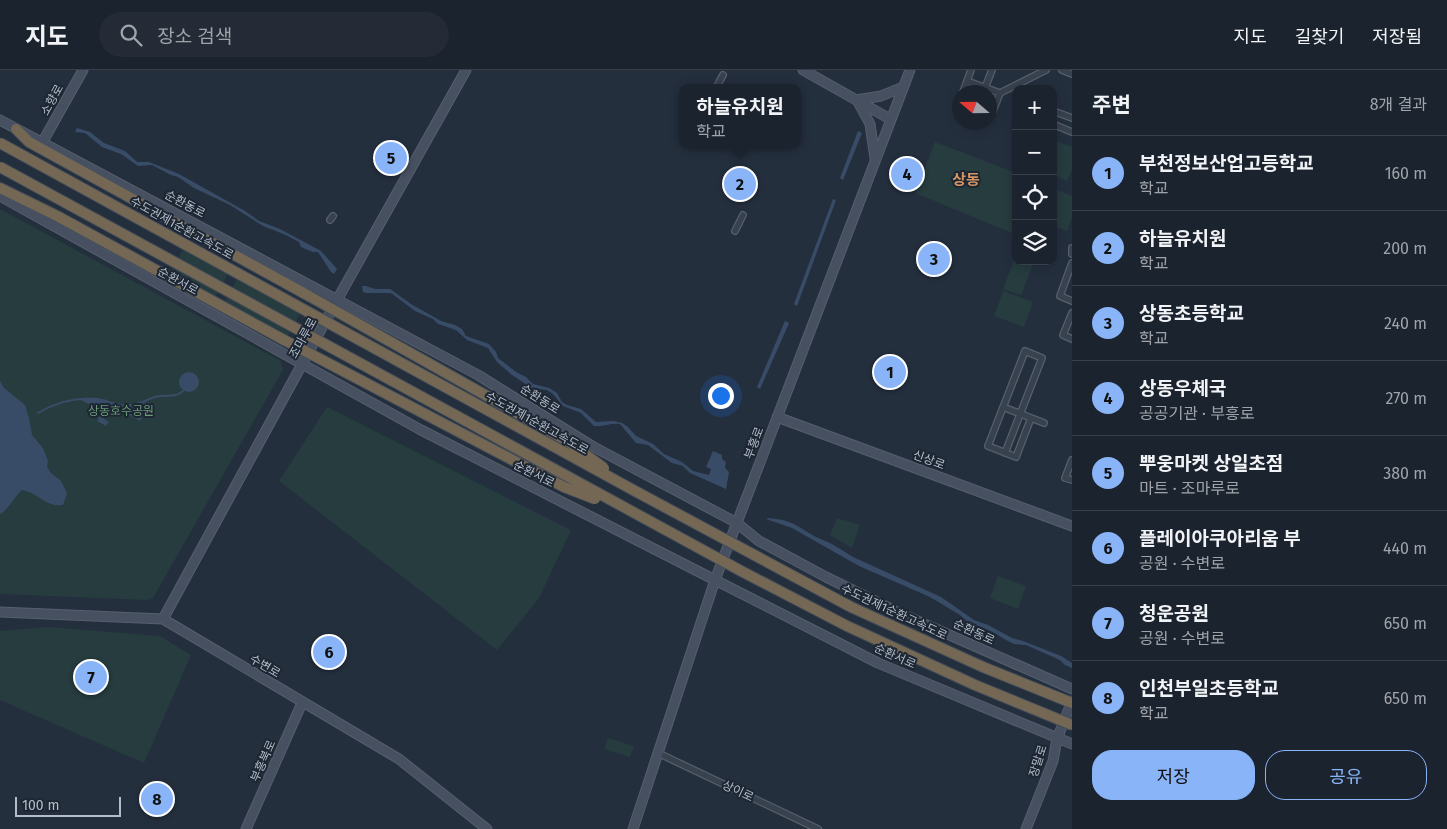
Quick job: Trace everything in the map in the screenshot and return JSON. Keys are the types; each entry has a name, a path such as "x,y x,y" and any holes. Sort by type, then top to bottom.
{"highway":[{"path":"16,129 29,142 360,324 567,441 635,491"},
{"name":"수도권제1순환고속도로","path":"0,143 635,491 851,606 983,667 1072,702"},
{"path":"0,167 628,511 847,626 975,685 1072,725"},
{"path":"0,188 59,217 342,372 564,488 628,511"}],"street":[{"name":"소향로","path":"42,143 84,70"},
{"name":"조마루로","path":"163,619 337,300 466,70"},
{"path":"803,70 890,119"},
{"name":"부흥로","path":"633,829 715,580 910,70"},
{"path":"966,85 971,70"},
{"path":"986,85 992,70"},
{"path":"997,101 1000,94 1046,70"},
{"path":"1062,70 1072,74"},
{"path":"718,84 724,75"},
{"path":"967,81 977,85"},
{"path":"856,100 881,96 903,87"},
{"path":"856,100 870,124 876,159"},
{"path":"1057,112 1072,118"},
{"name":"순환동로","path":"0,120 478,376 592,446 737,523 759,541 895,611 1072,689"},
{"path":"1057,126 1072,132"},
{"name":"순환서로","path":"0,196 422,430 715,580 878,662 1072,744"},
{"path":"735,231 744,215"},
{"path":"1072,248 1072,254"},
{"path":"1072,264 1060,296 1072,301"},
{"path":"1072,313 1063,335 1072,339"},
{"path":"1005,453 1042,358 1025,352 988,446 1005,453 1016,457 1031,418"},
{"path":"1003,408 1044,424"},
{"name":"신상로","path":"777,417 1072,526"},
{"path":"1072,460 1065,478 1072,480"},
{"name":"수변로","path":"0,612 163,619 399,759 487,829"},
{"name":"장말로","path":"1026,829 1053,761 1057,739 1072,702"},
{"name":"부흥북로","path":"246,829 302,703"},
{"name":"상이로","path":"658,753 818,829"}],"green space":[{"path":"1057,141 1072,147 1072,170 1067,181 1057,177"},
{"path":"935,142 1012,171 1012,233 915,193"},
{"path":"1057,190 1072,196 1072,218 1067,231 1057,227"},
{"name":"상동호수공원","path":"0,209 281,361 283,370 153,598 148,600 0,594"},
{"path":"183,250 228,274 216,296 171,271"},
{"path":"1012,265 1033,265 1021,295 1003,289"},
{"path":"237,279 300,314 288,336 225,301"},
{"path":"1003,291 1033,302 1024,327 994,316"},
{"path":"327,407 571,530 539,598 497,650 279,481"},
{"path":"837,518 860,525 852,548 830,535"},
{"path":"998,576 1026,586 1018,609 990,598"},
{"path":"49,627 160,636 191,655 144,763 0,700 0,631"},
{"path":"608,738 634,746 630,757 604,749"}],"water":[{"path":"77,128 90,132 104,143 125,151 137,162 149,162 179,174 245,211 259,221 280,229 321,251 337,269 334,274 331,272 318,252 301,247 299,242 263,226 230,205 194,188 178,177 152,165 138,166 121,154 102,147 85,133 75,132"},
{"path":"858,131 862,133 843,180 840,178"},
{"path":"833,199 836,200 797,306 794,304"},
{"path":"362,286 375,289 390,289 411,304 441,321 462,329 466,336 489,344 496,352 498,358 533,384 549,388 557,393 562,402 581,409 596,422 614,421 622,423 636,436 653,444 664,454 682,462 693,471 709,475 711,469 706,467 713,451 722,455 722,459 726,462 725,468 729,472 726,489 690,473 683,466 672,463 648,445 636,443 620,424 594,426 581,413 563,406 547,390 532,388 512,375 497,362 488,348 467,340 456,330 438,324 433,319 415,311 391,293 366,293 363,292"},
{"path":"785,321 789,323 760,389 757,387"},
{"path":"185,372 193,372 199,378 199,386 193,392 185,392 179,386 179,378"},
{"path":"0,381 4,388 25,405 32,435 43,448 48,461 47,467 61,481 67,493 63,505 52,504 22,490 0,514"},
{"path":"79,399 96,399 128,405 146,402 147,408 140,421 112,406 104,419 109,422 106,426 97,421 102,411"},
{"path":"769,518 794,524 853,557 941,597 974,620 1012,638 1061,656 1072,663 1072,668 1060,660 1026,645 1014,644 993,632 967,621 930,597 859,566 792,528 766,519"}],"waterway":[{"path":"126,405 136,404 156,397 175,395 183,391"},
{"path":"38,413 54,405 71,400 98,399 107,401"}],"place":[{"name":"뿌웅마켓 상일초점","path":"391,158"},
{"name":"상동우체국","path":"907,174"},
{"name":"하늘유치원","path":"740,184"},
{"name":"상동초등학교","path":"934,259"},
{"name":"부천정보산업고등학교","path":"890,372"},
{"name":"플레이아쿠아리움 부","path":"329,652"},
{"name":"청운공원","path":"91,677"},
{"name":"인천부일초등학교","path":"157,799"}],"district":[{"name":"상동","path":"966,180"}]}
